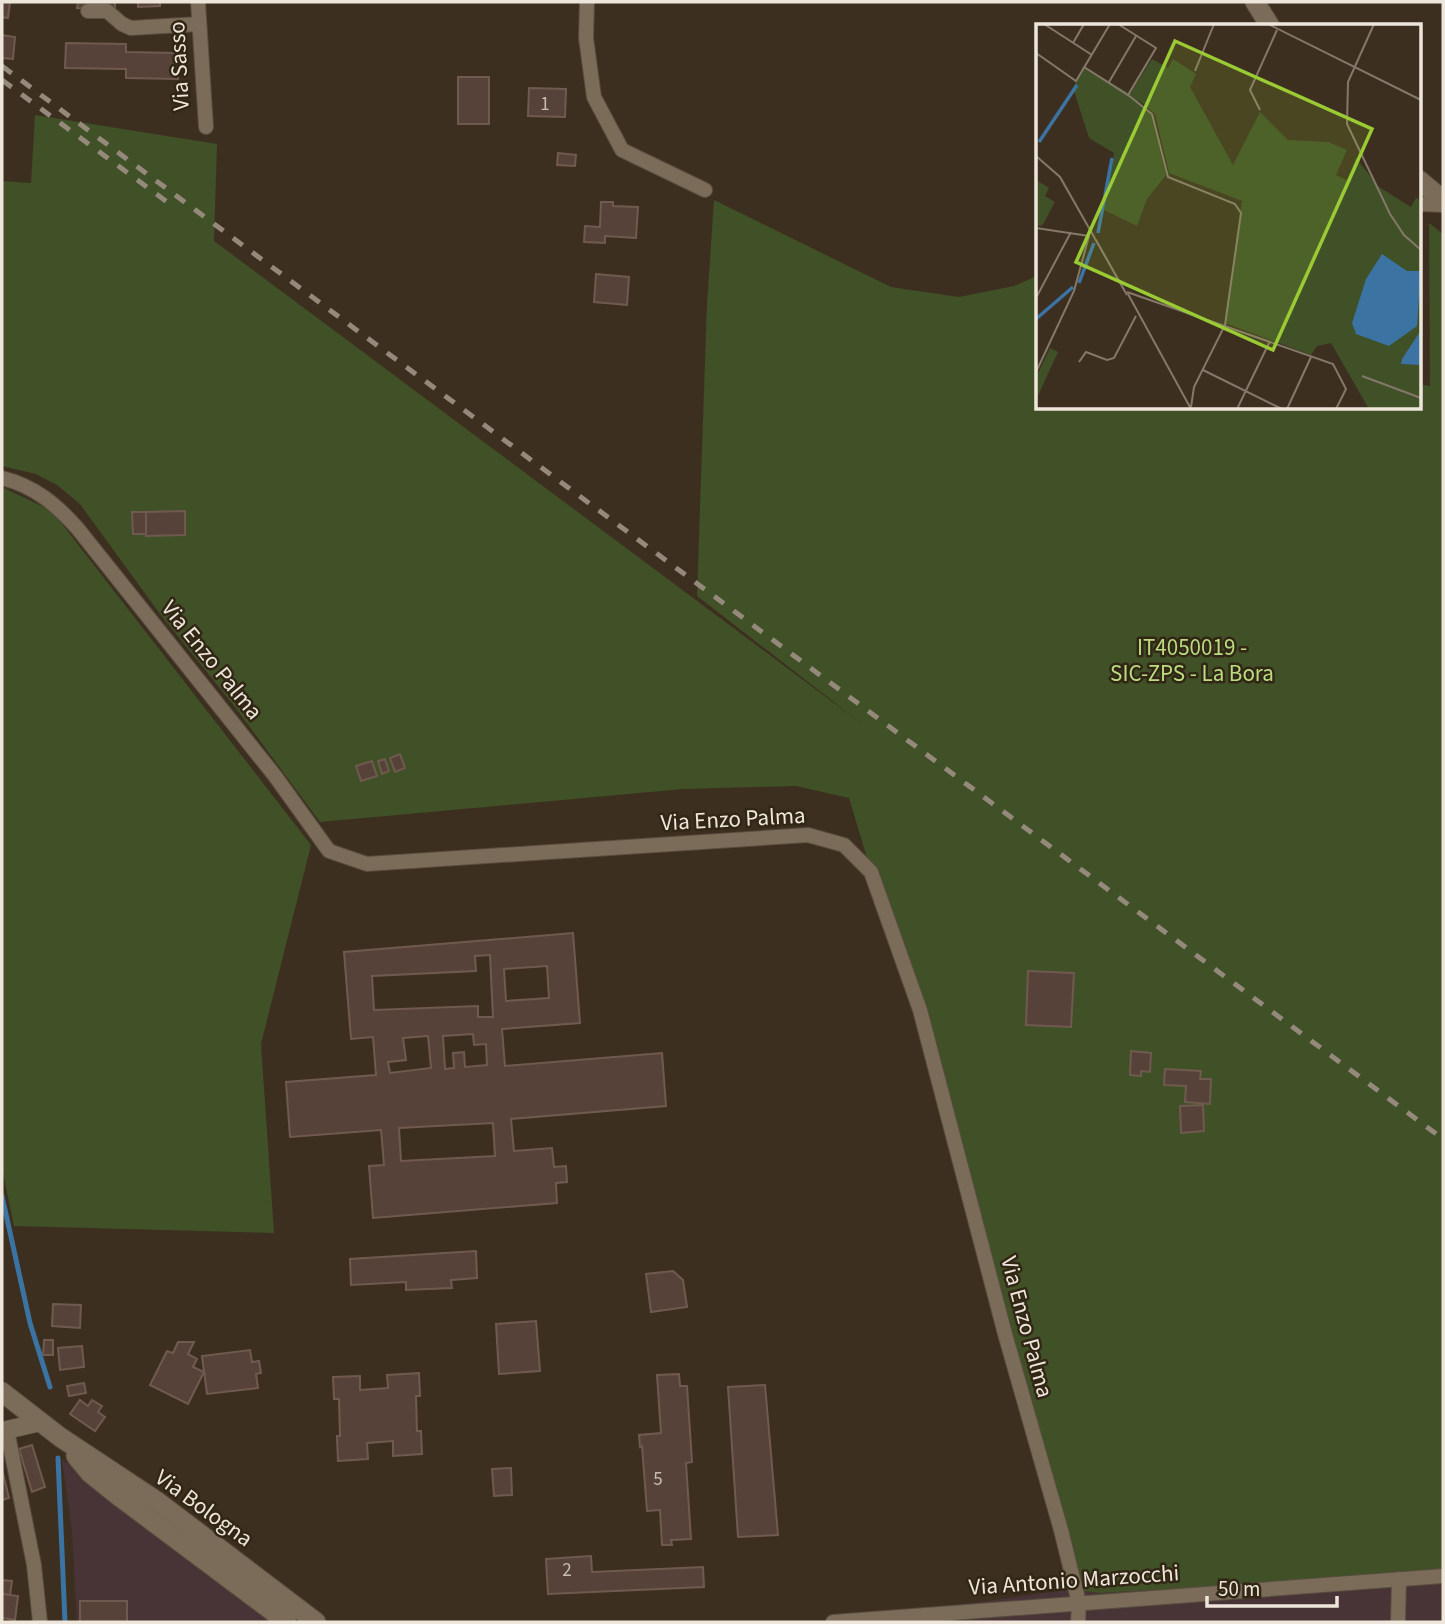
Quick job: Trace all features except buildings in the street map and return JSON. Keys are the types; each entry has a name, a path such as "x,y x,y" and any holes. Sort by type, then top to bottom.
{"main road":[{"path":"1255,2 1269,24"},
{"path":"1420,181 1443,203"},
{"name":"Via Bologna","path":"4,1398 180,1519 316,1622"},
{"name":"Via Bologna","path":"60,1437 90,1473 287,1622"}],"street":[{"name":"Via Sasso","path":"198,2 206,128"},
{"path":"587,2 586,38 594,97 622,150 705,190"},
{"path":"88,11 107,11 131,28 199,24"},
{"path":"1420,204 1443,203"},
{"name":"Via Enzo Palma","path":"2,478 41,494 60,509 78,529 275,776 329,851 367,864 808,835 844,845 871,872 920,1010 1005,1334 1061,1530 1079,1603 1078,1622"},
{"path":"40,1622 34,1565 4,1430 41,1422"},
{"path":"108,1469 120,1497"},
{"path":"180,1519 186,1535 217,1562 220,1572"},
{"name":"Via Antonio Marzocchi","path":"834,1622 1443,1576"},
{"path":"1398,1622 1399,1578"}],"shaded area":[{"path":"62,1459 280,1622 77,1622 72,1532"},
{"path":"1443,1571 1443,1622 967,1622 966,1604 1073,1589"}],"green space":[{"name":"IT4050019 - SIC-ZPS - La Bora","path":"35,115 217,144 214,241 861,723 697,596 707,303 714,200 891,287 959,297 1014,286 1036,276 1036,410 1420,410 1420,384 1430,386 1429,223 1443,234 1443,1572 1101,1593 1074,1590 956,1154 849,798 796,786 683,789 320,822 235,707 160,614 80,504 57,485 36,474 2,466 2,181 31,183"},
{"path":"2,487 52,511 311,845 261,1044 274,1233 14,1226 2,1168"}],"waterway":[{"path":"2,1196 30,1323 50,1387"},
{"path":"58,1458 65,1622"}],"railway":[{"path":"2,66 1443,1139"},
{"path":"2,80 174,207"}]}
